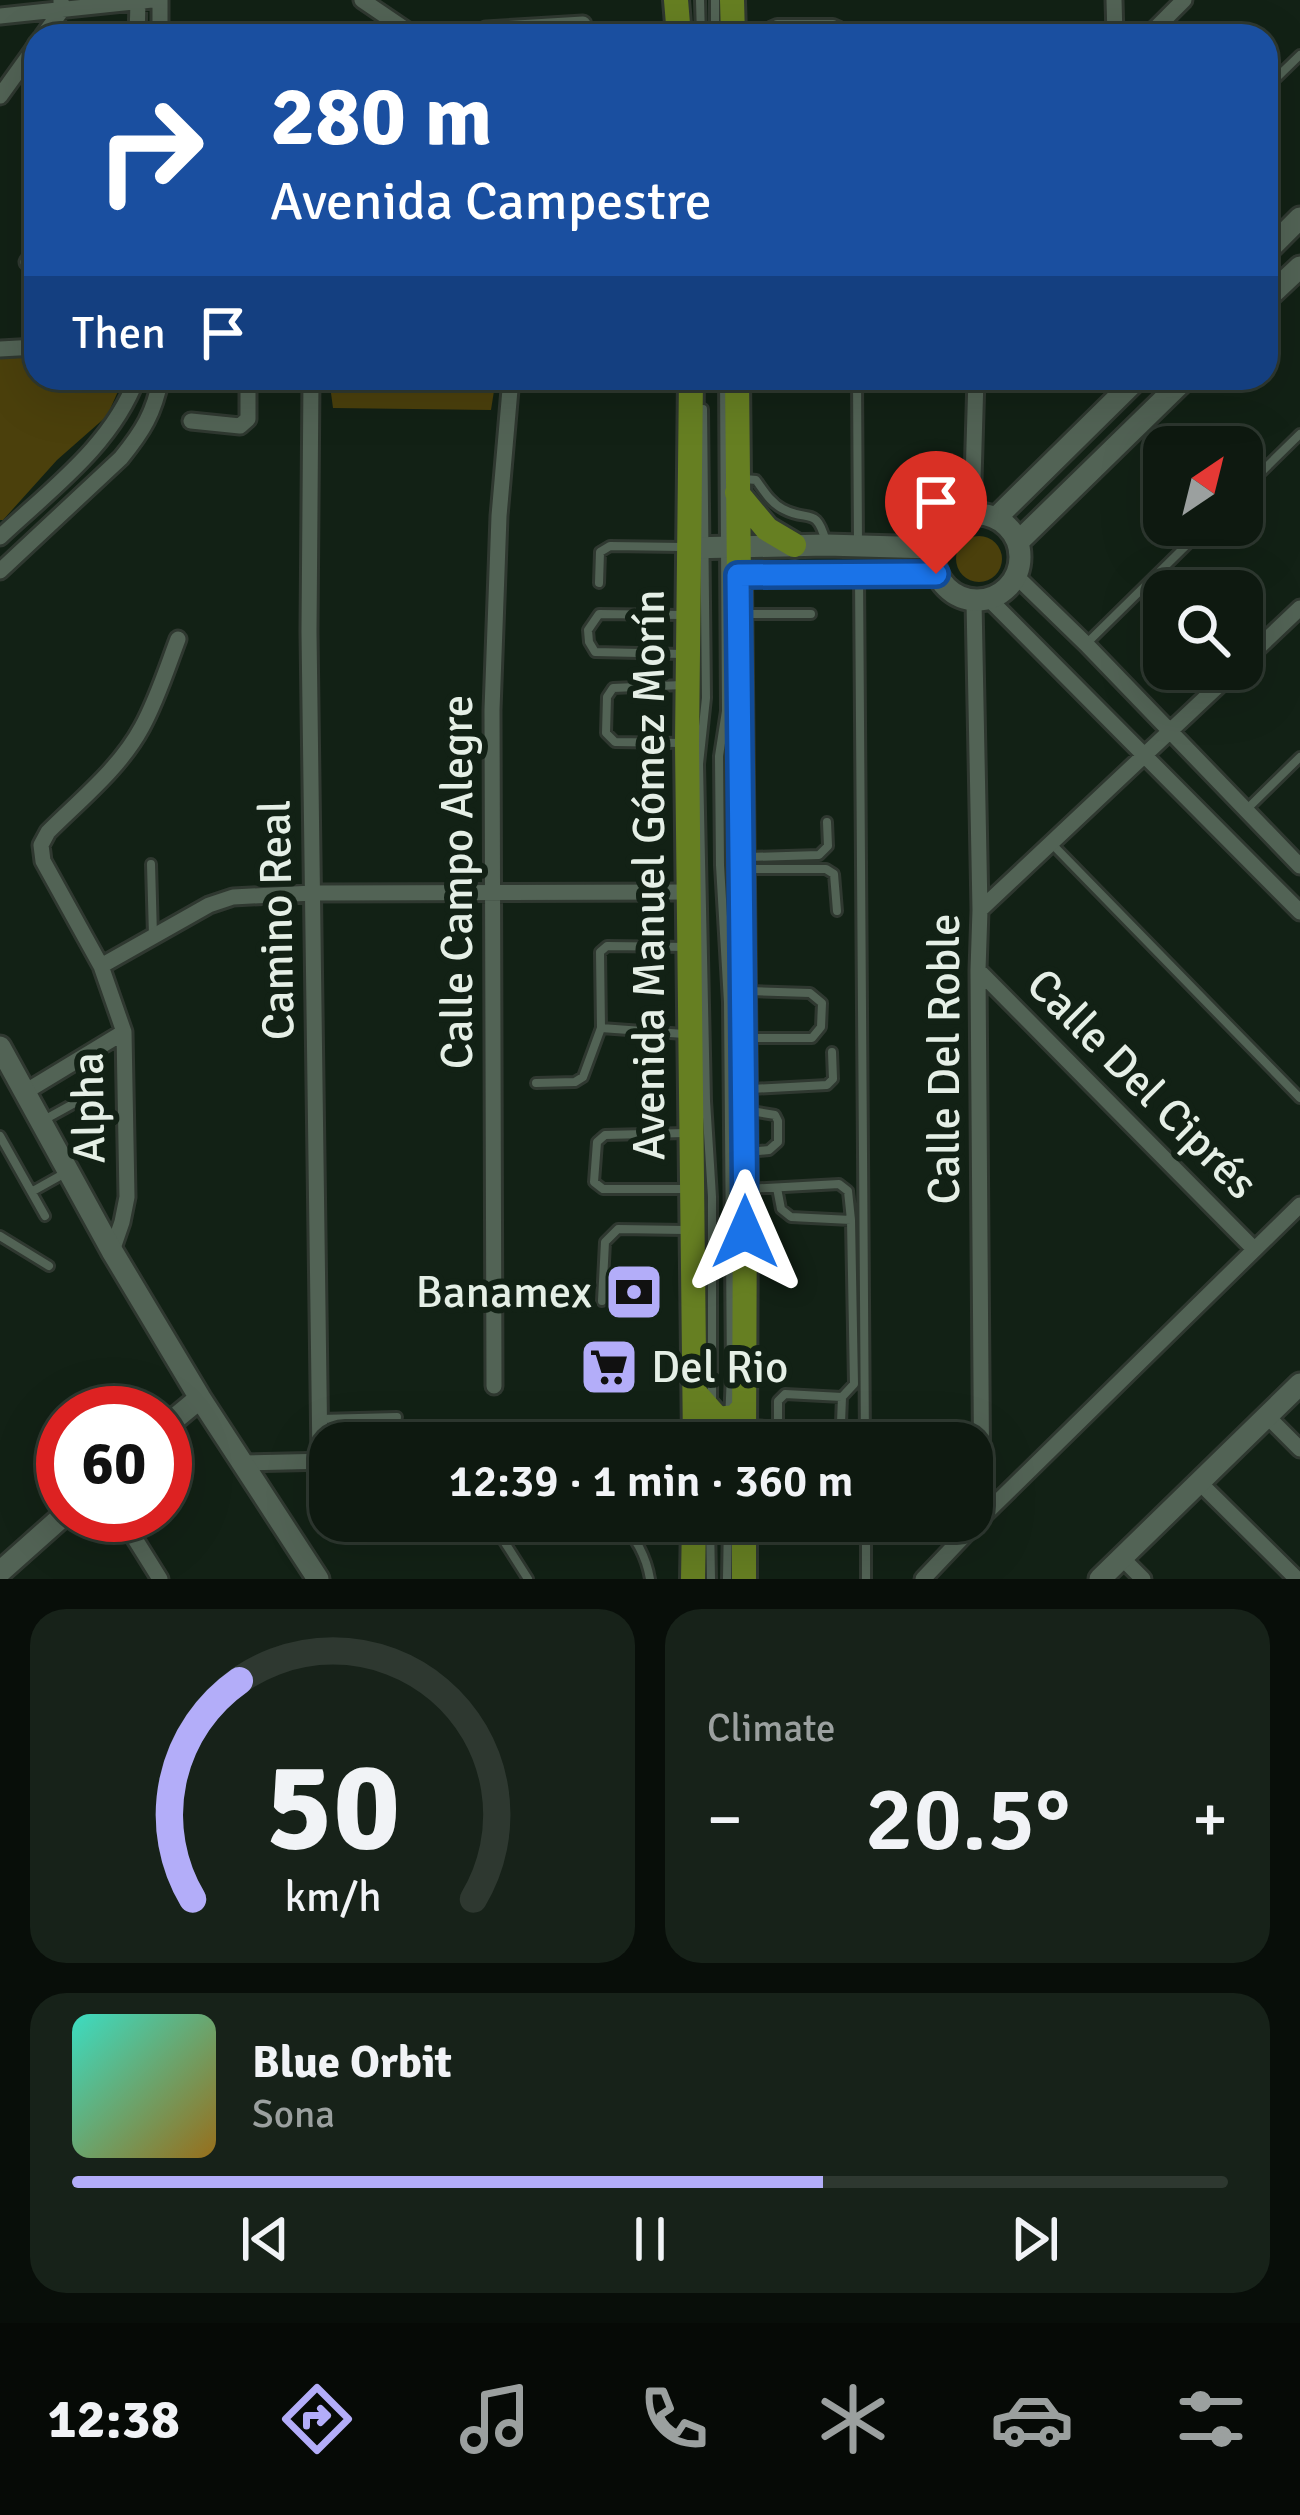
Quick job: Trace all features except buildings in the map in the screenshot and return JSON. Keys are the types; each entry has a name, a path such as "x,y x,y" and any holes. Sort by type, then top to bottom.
{"main road":[{"name":"Avenida Manuel Gómez Morín","path":"697,390 714,547 738,575 745,1189 733,1422"},
{"name":"Avenida Manuel Gómez Morín","path":"694,1422 689,615 738,486 734,390"},
{"path":"738,486 766,529 794,545"},
{"path":"695,1393 729,1422"},
{"path":"693,1579 694,1542"},
{"path":"744,1542 744,1579"}],"street":[{"path":"362,0 397,24"},
{"path":"1160,24 1184,0"},
{"path":"0,16 62,6 150,1"},
{"path":"0,96 24,63"},
{"path":"1278,240 1300,218"},
{"path":"1278,288 1300,267"},
{"path":"0,538 100,443 132,390"},
{"path":"0,571 67,511 137,438 154,411 158,390"},
{"path":"191,421 240,426 248,419 248,390"},
{"name":"Camino Real","path":"310,390 318,1422"},
{"name":"Calle Campo Alegre","path":"494,1386 495,624 510,390"},
{"path":"973,514 976,390"},
{"path":"996,518 1126,390"},
{"path":"1018,542 1174,390"},
{"path":"1070,445 1092,470"},
{"path":"982,600 1010,586 1020,565 1018,542 996,518 973,514 959,517 939,535 934,548 936,574 952,593 982,600 1299,908"},
{"path":"714,547 934,548"},
{"path":"738,575 936,574"},
{"path":"1016,576 1300,866"},
{"name":"Calle Del Roble","path":"981,1422 978,970 982,600"},
{"path":"1263,643 1300,608"},
{"name":"Alpha","path":"112,1251 127,1197 124,1032 101,966 43,861 41,845 136,738 178,639"},
{"path":"980,910 1214,690"},
{"path":"101,966 225,898 313,893 688,892"},
{"name":"Calle Del Ciprés","path":"978,970 1254,1250"},
{"path":"25,1092 124,1032"},
{"path":"0,1047 112,1251 200,1398 318,1579"},
{"path":"993,1506 1300,1205"},
{"path":"192,1405 200,1398"},
{"path":"1100,1579 1267,1416 1295,1398"},
{"path":"1267,1416 1300,1449"},
{"path":"242,1463 309,1461"},
{"path":"1199,1482 1297,1579"},
{"path":"0,1572 36,1540"},
{"path":"137,1542 160,1579"},
{"path":"923,1579 958,1542"},
{"path":"1122,1558 1143,1579"}],"lane":[{"path":"777,24 815,24"},
{"path":"1278,76 1300,55"},
{"path":"732,390 714,547 699,764 706,1101 733,1422"},
{"path":"857,390 858,545"},
{"path":"1263,470 1300,434"},
{"path":"738,486 756,480 788,512 816,518 826,545"},
{"path":"599,584 600,552 610,546 714,547"},
{"path":"1086,644 1186,546"},
{"path":"714,547 726,711 719,756 720,865 728,951 733,1422"},
{"path":"859,574 865,1422"},
{"path":"689,615 599,614 588,630 595,652 689,655"},
{"path":"738,614 811,614"},
{"path":"687,743 615,742 606,733 607,698 613,688 689,684"},
{"path":"1246,810 1300,757"},
{"path":"741,863 819,855 828,845 827,822"},
{"path":"1051,843 1300,1097"},
{"path":"741,863 826,869 836,881 837,911"},
{"path":"151,864 153,937"},
{"path":"536,1083 575,1082 583,1077 601,1028 602,949 689,947"},
{"path":"742,991 810,992 822,1003 821,1027 812,1038 743,1039"},
{"path":"601,1028 690,1035"},
{"path":"743,1100 827,1085 833,1078 832,1052"},
{"path":"41,1121 82,1099"},
{"path":"743,1100 770,1112 778,1121 775,1147 744,1152"},
{"path":"692,1132 605,1135 597,1142 593,1182 603,1189 693,1189"},
{"path":"0,1136 45,1216"},
{"path":"32,1191 68,1171"},
{"path":"745,1189 839,1184 848,1191 854,1384 842,1397 841,1422"},
{"path":"777,1188 782,1209 791,1217 851,1220"},
{"path":"602,1301 605,1242 610,1234 618,1229 693,1230"},
{"path":"0,1236 49,1266"},
{"path":"778,1422 778,1401 785,1394 842,1397"},
{"path":"318,1419 397,1417"},
{"path":"505,1542 528,1579"},
{"path":"635,1542 648,1564 650,1579"},
{"path":"710,1542 711,1579"},
{"path":"728,1542 728,1579"},
{"path":"866,1542 866,1579"}],"shaded area":[{"path":"0,356 24,357 24,390 119,390 107,416 0,520"},
{"path":"331,390 494,390 491,410 333,408"},
{"path":"979,536 995,543 1002,559 995,575 979,582 963,575 956,559 963,543"}],"place":[{"name":"Banamex","path":"634,1292"},
{"name":"Del Rio","path":"609,1367"}],"route":[{"path":"745,1232 738,575 936,574"}]}
